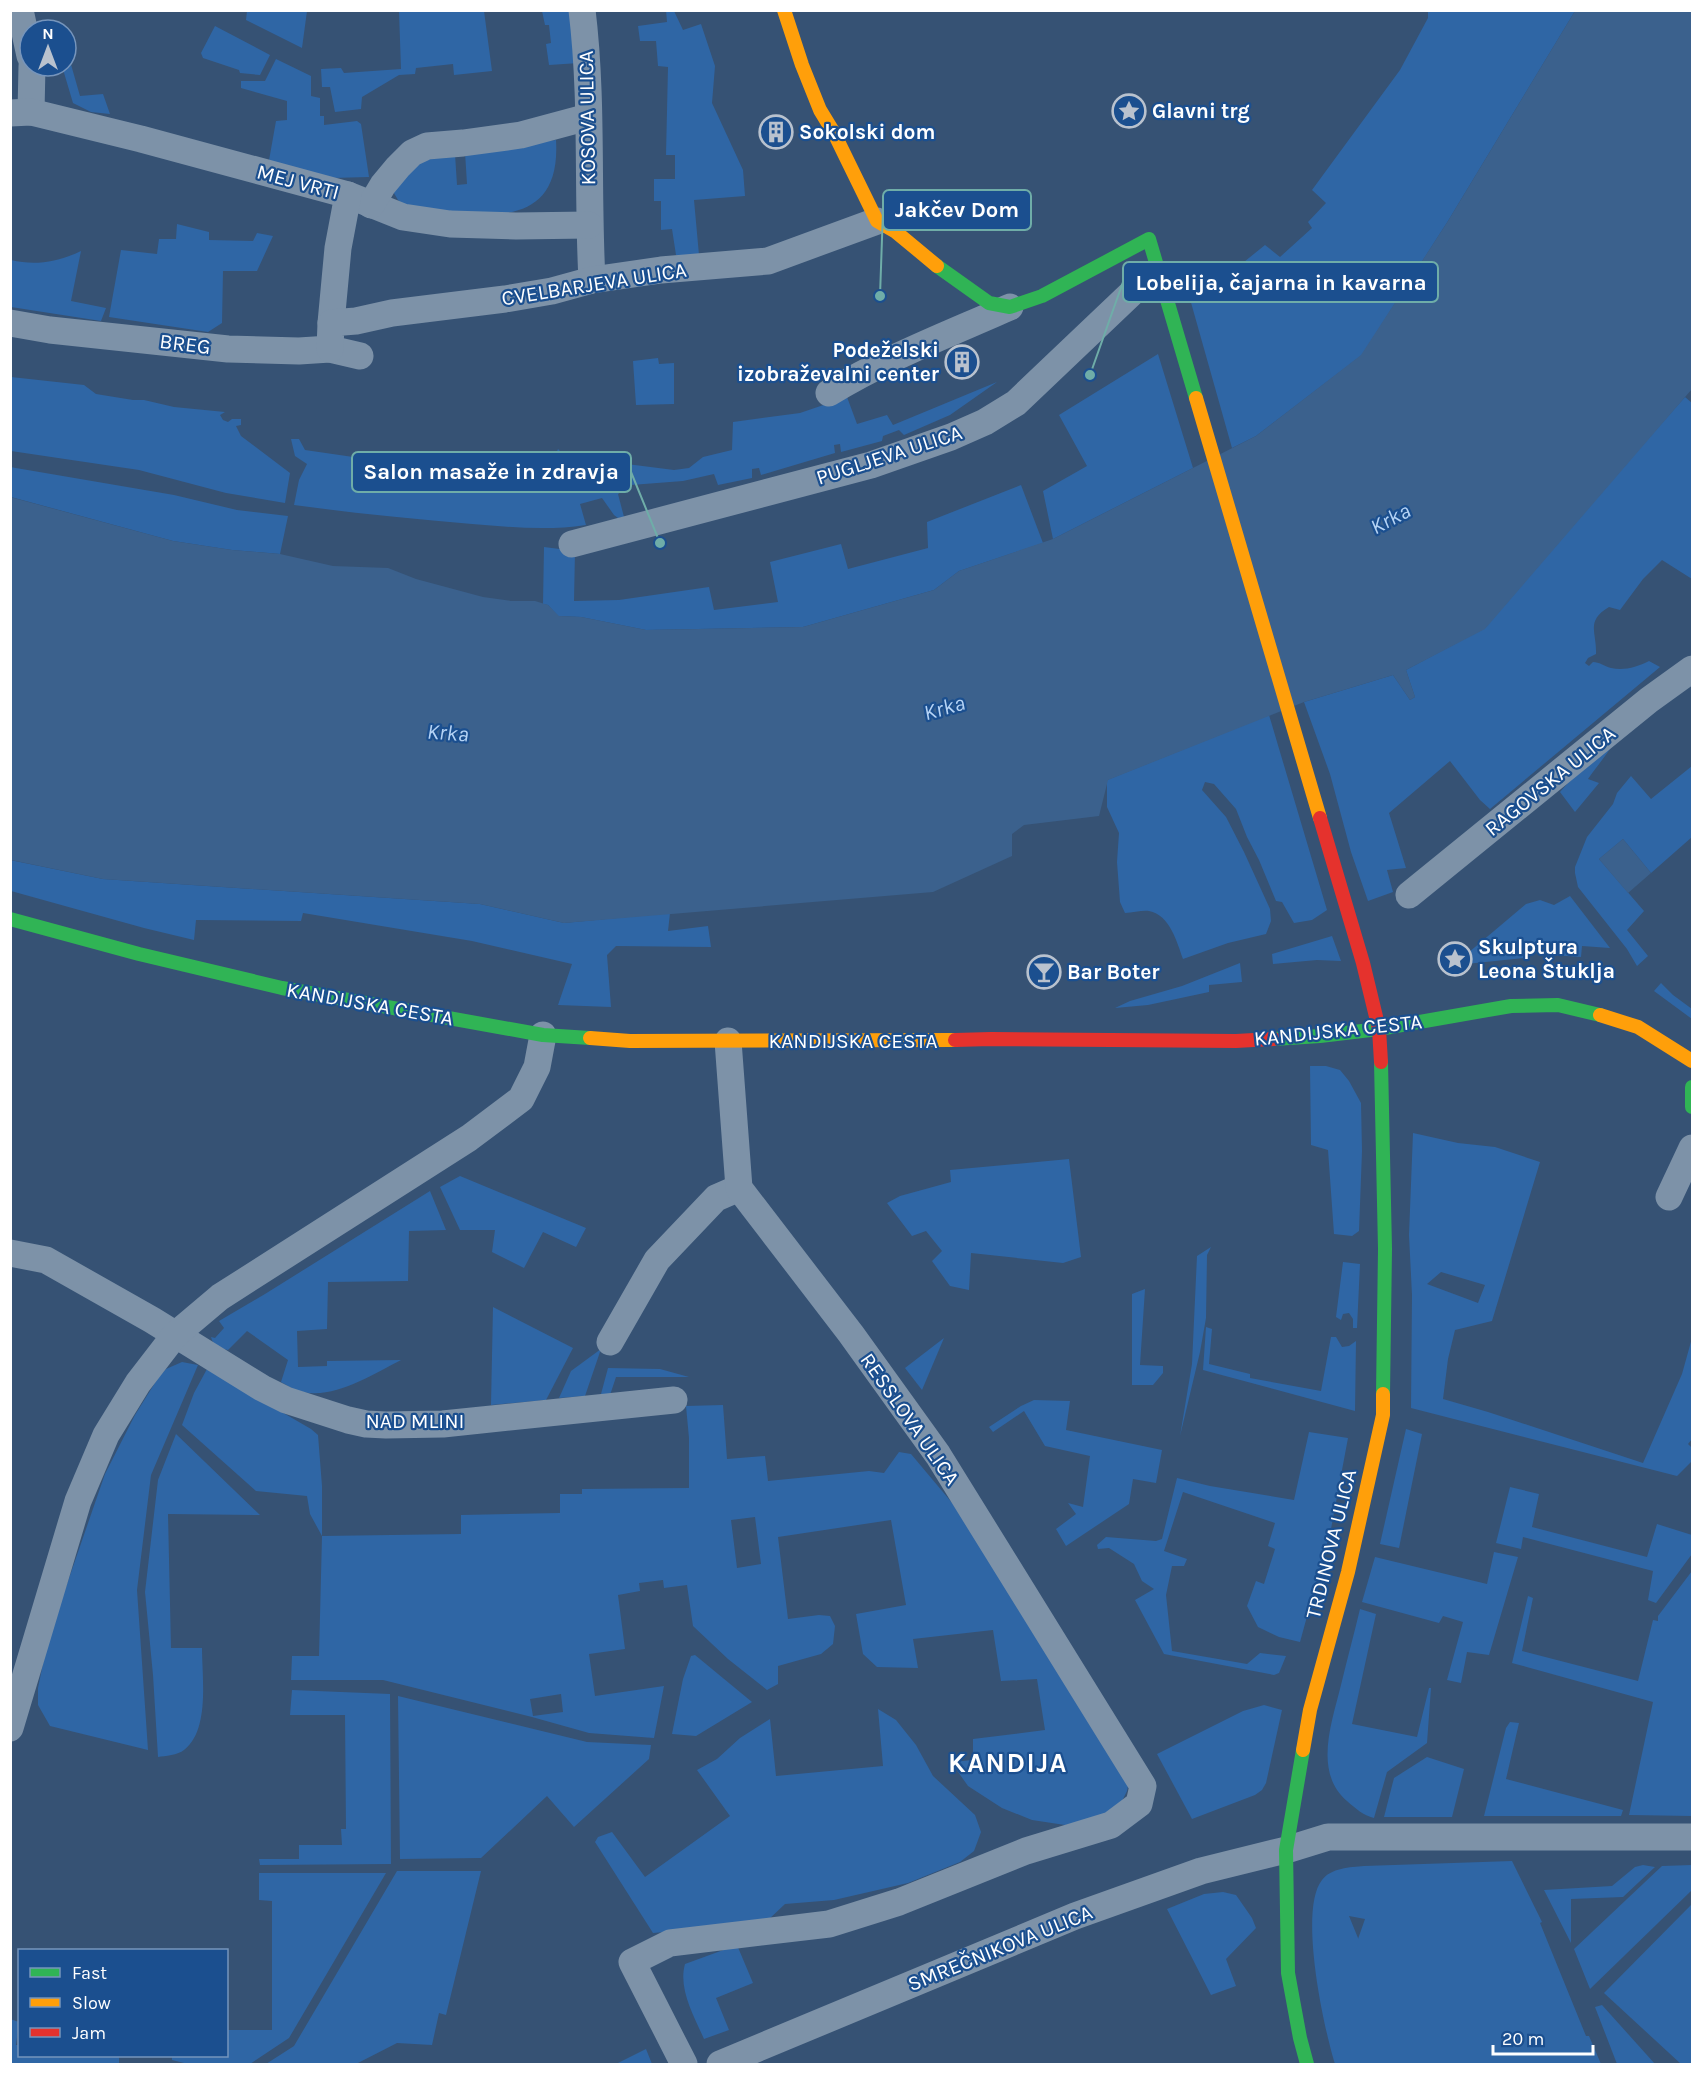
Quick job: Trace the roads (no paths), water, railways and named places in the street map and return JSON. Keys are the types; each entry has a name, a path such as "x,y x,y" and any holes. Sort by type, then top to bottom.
{"street":[{"name":"KOSOVA ULICA","path":"582,10 588,117 592,280"},
{"path":"784,10 820,110 834,133 877,221 896,232 989,303 1010,307"},
{"path":"21,112 29,78"},
{"name":"MEJ VRTI","path":"21,112 360,200 403,217 450,224 589,225"},
{"path":"331,336 338,248 360,200 383,185 412,153 427,146 521,135 588,117"},
{"name":"CVELBARJEVA ULICA","path":"331,336 356,321 392,313 552,291 592,280 661,270 768,261 877,221"},
{"path":"829,393 892,360 1010,307 1042,296 1149,239 1159,278"},
{"name":"TRDINOVA ULICA","path":"1159,278 1358,943 1379,1029 1383,1121 1383,1415 1347,1572 1310,1710 1286,1850 1288,1973 1307,2064"},
{"name":"PUGLJEVA ULICA","path":"572,544 871,465 951,438 985,422 1016,403 1140,285 1159,278"},
{"name":"BREG","path":"10,323 50,330 228,350 299,351 331,336 360,356"},
{"name":"RAGOVSKA ULICA","path":"1409,895 1649,700 1692,669"},
{"name":"KANDIJSKA CESTA","path":"10,919 139,954 282,988 543,1035 630,1041 1002,1039 1236,1041 1320,1036 1379,1029 1511,1006 1558,1005 1609,1017 1638,1028 1692,1061"},
{"path":"10,1728 78,1501 106,1435 138,1383 176,1335 219,1297 469,1138 522,1099 537,1067 543,1035"},
{"path":"610,1342 657,1260 716,1198 739,1188 728,1041"},
{"path":"1692,1087 1692,1107"},
{"path":"1669,1197 1692,1148"},
{"name":"RESSLOVA ULICA","path":"684,2064 632,1962 670,1943 828,1924 899,1902 1026,1851 1111,1825 1139,1804 1143,1786 938,1455 878,1371 739,1188"},
{"name":"NAD MLINI","path":"10,1253 46,1260 286,1400 309,1409 366,1424 443,1424 674,1400"},
{"name":"SMREČNIKOVA ULICA","path":"720,2064 1075,1916 1201,1871 1328,1837 1692,1837"}],"water":[{"name":"Krka","path":"1575,11 1692,11 1692,389 1485,629 1406,670 1415,697 1410,700 1393,675 1304,702 1108,780 1099,816 1024,825 1012,834 1012,856 933,892 564,923 480,904 103,879 11,860 10,497 173,541 232,550 280,554 333,566 388,568 416,579 483,597 511,601 535,601 548,605 559,616 581,617 646,630 803,627 934,590 959,571 1053,539 1256,436 1361,355 1448,221"},
{"path":"1623,839 1651,873 1628,893 1599,859"}],"place":[{"name":"Glavni trg","path":"1129,111"},
{"name":"Sokolski dom","path":"776,132"},
{"name":"Jakčev Dom","path":"880,296"},
{"name":"Podeželski izobraževalni center","path":"962,362"},
{"name":"Lobelija, čajarna in kavarna","path":"1090,375"},
{"name":"Salon masaže in zdravja","path":"660,543"},
{"name":"Skulptura Leona Štuklja","path":"1455,959"},
{"name":"Bar Boter","path":"1044,972"}],"district":[{"name":"KANDIJA","path":"1008,1763"}]}
